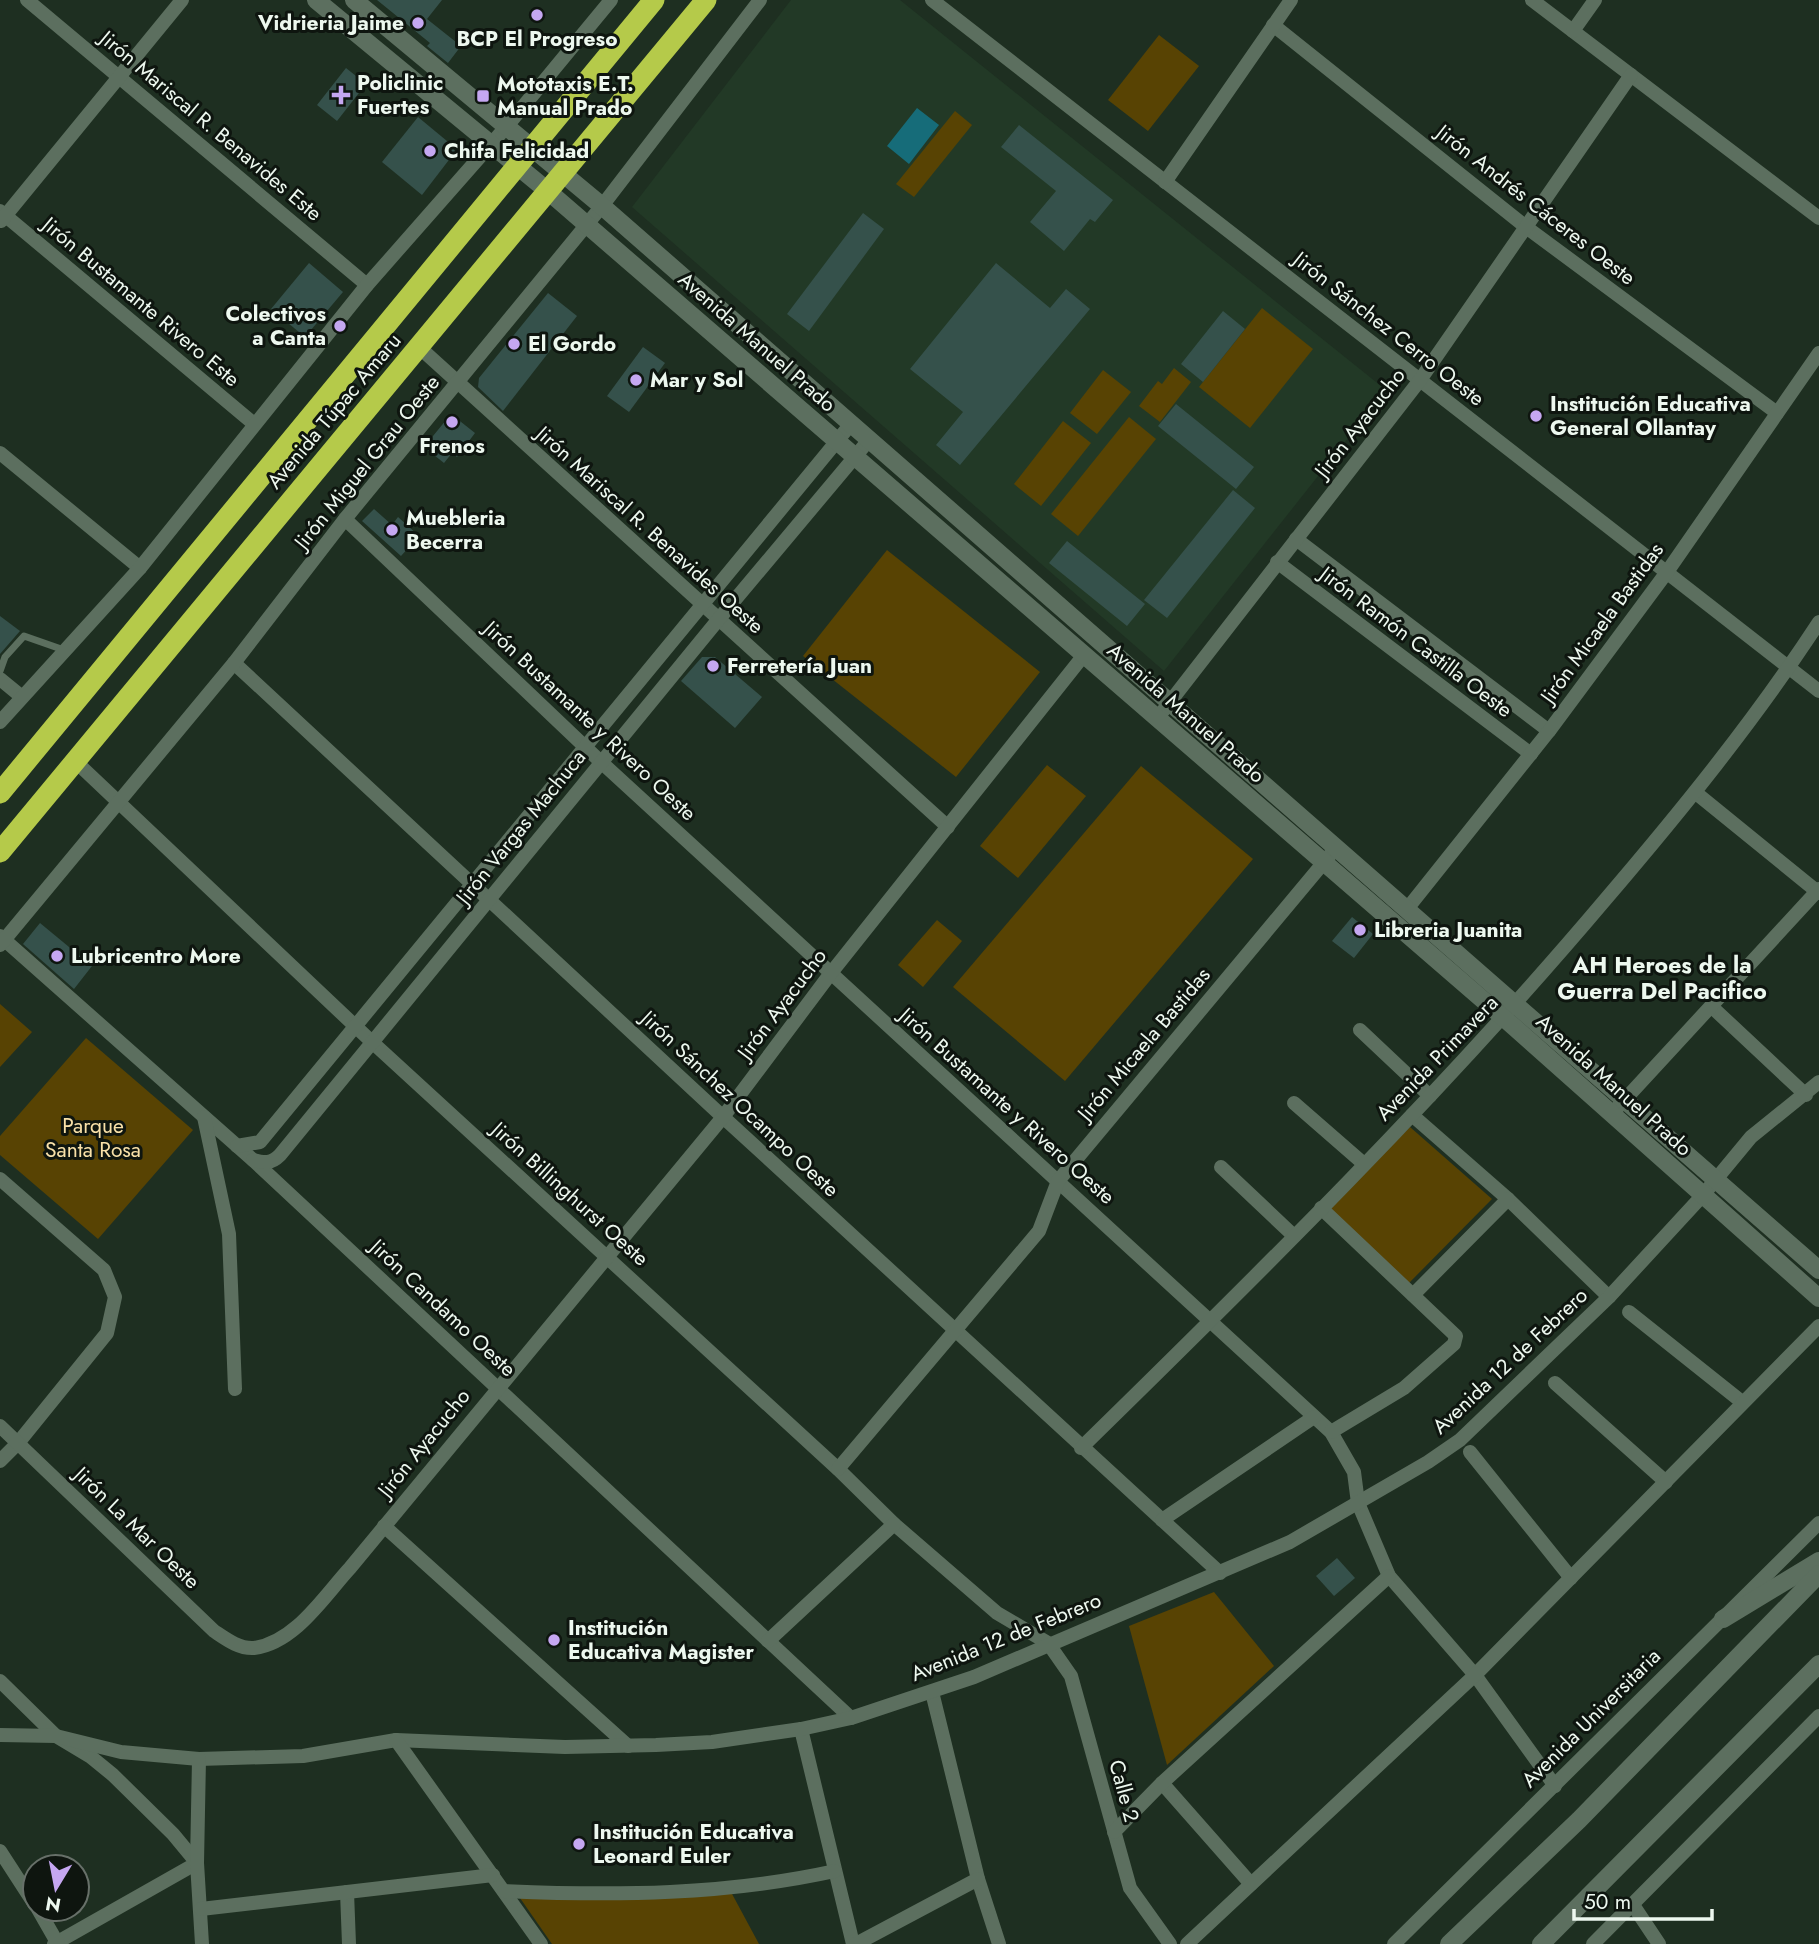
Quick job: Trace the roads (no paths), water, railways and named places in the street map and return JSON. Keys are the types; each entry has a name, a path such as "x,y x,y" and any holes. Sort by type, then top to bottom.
{"highway":[{"name":"Avenida Túpac Amaru","path":"0,793 654,0"},
{"name":"Avenida Túpac Amaru","path":"0,852 565,174 706,0"}],"main road":[{"name":"Avenida Manuel Prado","path":"316,0 549,192 1324,862 1625,1100 1819,1270"},
{"name":"Avenida Manuel Prado","path":"354,0 565,174 1407,909 1612,1114 1819,1298"},
{"path":"1723,1619 1819,1561"},
{"path":"1449,1944 1579,1820 1819,1574"},
{"path":"1541,1944 1819,1664"}],"street":[{"name":"Jirón Mariscal R. Benavides Este","path":"27,0 367,285"},
{"path":"2,216 182,0"},
{"path":"0,722 140,568 367,285 507,126 611,0"},
{"name":"Jirón Miguel Grau Oeste","path":"1,940 234,663 345,519 602,206 760,0"},
{"name":"Jirón Sánchez Cerro Oeste","path":"932,0 1819,691"},
{"path":"1165,181 1291,0"},
{"path":"1532,0 1819,218"},
{"path":"1573,31 1595,0"},
{"name":"Jirón Andrés Cáceres Oeste","path":"1273,25 1526,227 1777,413"},
{"name":"Jirón Ayacucho","path":"1157,718 1420,380 1631,75"},
{"name":"Jirón Bustamante Rivero Este","path":"2,216 254,424"},
{"name":"Jirón Mariscal R. Benavides Oeste","path":"419,347 700,605 948,827"},
{"name":"Jirón Micaela Bastidas","path":"1407,909 1531,754 1667,572 1819,353"},
{"name":"Jirón Vargas Machuca","path":"237,1146 260,1142 584,745 851,424"},
{"name":"Jirón Vargas Machuca","path":"253,1160 264,1163 274,1161 280,1155 488,899 869,440"},
{"path":"0,453 140,568"},
{"name":"Jirón Bustamante y Rivero Oeste","path":"345,519 601,762 1331,1433 1354,1472 1358,1503 1389,1576 1475,1675 1555,1786"},
{"name":"Jirón Ramón Castilla Oeste","path":"1296,539 1549,730"},
{"name":"Jirón Ramón Castilla Oeste","path":"1277,562 1531,754"},
{"name":"Avenida Primavera","path":"1082,1448 1294,1236 1510,1011 1696,793 1789,668 1819,622"},
{"name":"Jirón Ayacucho","path":"253,1648 274,1641 293,1630 384,1526 723,1117 831,973 1084,655"},
{"name":"Jirón Sánchez Ocampo Oeste","path":"234,663 1220,1573"},
{"path":"0,679 22,697"},
{"name":"Jirón Billinghurst Oeste","path":"75,761 372,1042 838,1469 894,1524 997,1613 1048,1643"},
{"path":"1612,1114 1818,891 1696,793"},
{"name":"Jirón Micaela Bastidas","path":"838,1469 1039,1231 1058,1181 1336,847"},
{"name":"Jirón Candamo Oeste","path":"1,940 253,1160 851,1718"},
{"path":"1712,1007 1806,1095"},
{"path":"1360,1030 1430,1096"},
{"name":"Avenida 12 de Febrero","path":"0,1735 56,1736 121,1752 199,1759 303,1756 396,1740 628,1746 712,1742 801,1729 851,1718 974,1677 1048,1643 1290,1542 1460,1440 1609,1297 1703,1195 1751,1137 1819,1082"},
{"path":"1294,1103 1364,1164"},
{"path":"1412,1115 1508,1199 1609,1297"},
{"path":"204,1117 229,1234 235,1389"},
{"path":"1221,1167 1294,1236"},
{"path":"0,1179 104,1270 115,1297 107,1333 18,1443 0,1461"},
{"path":"1413,1295 1508,1199"},
{"path":"1321,1208 1452,1329 1456,1336 1454,1344 1404,1388 1331,1433"},
{"path":"1629,1312 1742,1402"},
{"path":"1187,1944 1475,1675 1819,1326"},
{"path":"1555,1383 1666,1482"},
{"path":"1162,1520 1314,1417"},
{"name":"Jirón La Mar Oeste","path":"0,1426 214,1631 235,1645 253,1648"},
{"path":"1470,1452 1571,1578"},
{"name":"Avenida Universitaria","path":"1394,1944 1819,1522"},
{"path":"768,1640 894,1524"},
{"path":"384,1526 628,1746"},
{"path":"1114,1832 1162,1783 1389,1576"},
{"name":"Calle 2","path":"1048,1643 1071,1676 1130,1888 1170,1944"},
{"path":"0,1681 56,1736 92,1757 113,1775 173,1834 197,1863"},
{"path":"932,1692 978,1880 999,1944"},
{"path":"1593,1944 1819,1716"},
{"path":"801,1729 855,1944 978,1880"},
{"path":"396,1740 541,1944"},
{"path":"199,1759 197,1863 202,1944"},
{"path":"1162,1783 1251,1884"},
{"path":"0,1851 21,1884"},
{"path":"45,1923 56,1943 197,1863"},
{"path":"504,1891 676,1893 738,1888 835,1871"},
{"path":"201,1909 493,1875"},
{"path":"347,1892 349,1944"},
{"path":"1633,1905 1659,1944"}],"lane":[{"path":"0,671 5,657 24,636 64,650"}],"water":[{"path":"917,108 939,125 909,164 887,146"}],"place":[{"name":"BCP El Progreso","path":"537,15"},
{"name":"Vidrieria Jaime","path":"418,23"},
{"name":"Policlinic Fuertes","path":"341,95"},
{"name":"Mototaxis E.T. Manual Prado","path":"483,96"},
{"name":"Chifa Felicidad","path":"430,151"},
{"name":"Colectivos a Canta","path":"340,326"},
{"name":"El Gordo","path":"514,344"},
{"name":"Mar y Sol","path":"636,380"},
{"name":"Institución Educativa General Ollantay","path":"1536,416"},
{"name":"Frenos","path":"452,422"},
{"name":"Muebleria Becerra","path":"392,530"},
{"name":"Ferretería Juan","path":"713,666"},
{"name":"Libreria Juanita","path":"1360,930"},
{"name":"Lubricentro More","path":"57,956"},
{"name":"Institución Educativa Magister","path":"554,1640"},
{"name":"Institución Educativa Leonard Euler","path":"579,1844"}],"district":[{"name":"AH Heroes de la Guerra Del Pacifico","path":"1662,978"}],"park label":[{"name":"Parque Santa Rosa","path":"93,1138"}]}
